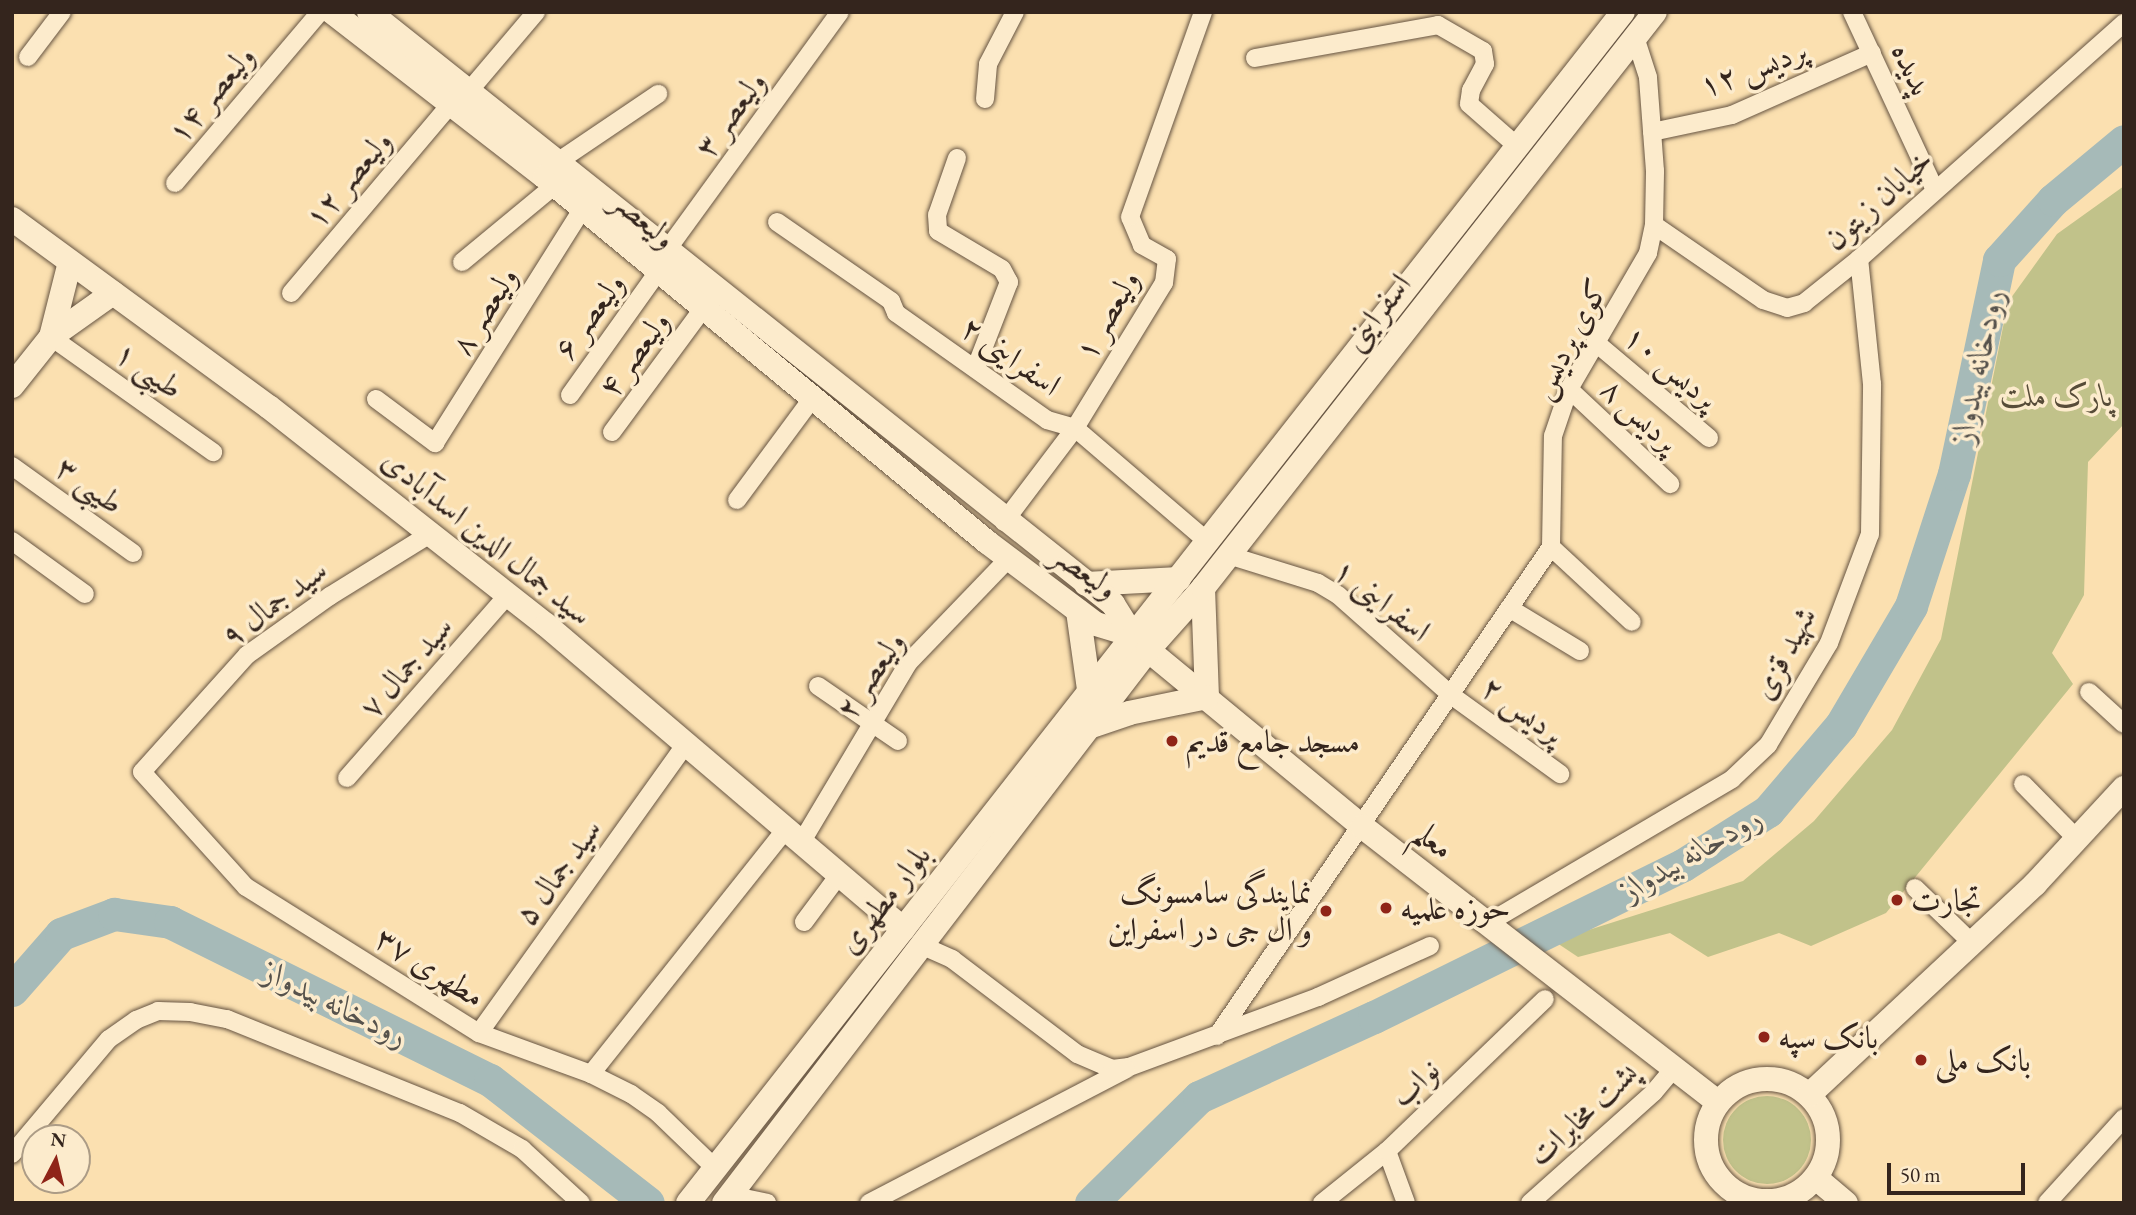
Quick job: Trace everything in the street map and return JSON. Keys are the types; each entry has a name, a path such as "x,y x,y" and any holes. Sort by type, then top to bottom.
{"main road":[{"name":"ولیعصر","path":"332,12 460,98"},
{"name":"ولیعصر","path":"369,12 460,98 662,262 1113,604 1140,643"},
{"name":"اسفراینی","path":"1140,643 1203,588 1219,549 1518,147 1623,12"},
{"name":"اسفراینی","path":"1288,459 1654,12"},
{"name":"ولیعصر","path":"553,175 582,211 662,262 702,310 987,542 1096,624 1140,643"},
{"name":"سید جمال الدین اسدآبادی","path":"12,219 269,407 508,596 903,929"},
{"path":"51,337 70,262"},
{"path":"12,386 51,337 113,293"},
{"path":"987,542 1004,522"},
{"name":"اسفراینی","path":"1140,643 1179,579 1219,549"},
{"path":"1086,584 1179,579"},
{"path":"1092,726 1129,713 1207,697 1203,588"},
{"path":"1078,611 1089,688"},
{"name":"معلم","path":"1140,643 1363,827 1718,1102"},
{"name":"بلوار مطهری","path":"691,1198 1089,688 1140,643"},
{"name":"بلوار مطهری","path":"727,1199 1092,726 1140,643"},
{"path":"1809,1095 1972,943 2077,839 2124,788"},
{"path":"1752,1080 1792,1084 1809,1095 1820,1109 1828,1144 1815,1178 1782,1200 1761,1201 1717,1194 1705,1136 1718,1102 1752,1080"},
{"path":"1815,1178 1846,1203"}],"street":[{"path":"28,57 62,12"},
{"name":"ولیعصر ۱۴","path":"175,183 320,12"},
{"name":"ولیعصر ۱۲","path":"291,293 537,12"},
{"name":"ولیعصر ۳","path":"662,262 840,12"},
{"path":"985,99 988,65 1015,12"},
{"name":"ولیعصر ۱","path":"1004,522 1075,428 1164,283 1167,259 1142,245 1130,218 1203,12"},
{"name":"پدیده","path":"1852,12 1934,188"},
{"path":"2107,37 2122,12"},
{"path":"1255,58 1438,19 1483,51 1485,64 1471,90 1469,104 1518,147"},
{"name":"خیابان زیتون","path":"1654,225 1777,307 1804,303 1859,260 1934,188 2124,23"},
{"name":"کوی پردیس","path":"1551,547 1553,436 1569,389 1634,280 1654,225 1648,77 1635,37"},
{"name":"پردیس ۱۲","path":"1652,132 1732,114 1872,53"},
{"path":"462,262 553,175 659,93"},
{"path":"957,158 937,215 938,232 1002,269 1009,282 976,367"},
{"name":"ولیعصر ۸","path":"376,399 435,443 582,211"},
{"name":"اسفراینی ۲","path":"777,222 1047,420 1075,428 1219,549"},
{"name":"شهید قزی","path":"1488,923 1732,779 1768,745 1829,642 1870,534 1872,384 1859,260"},
{"name":"ولیعصر ۶","path":"569,395 662,262"},
{"name":"ولیعصر ۴","path":"612,432 702,310"},
{"name":"طیبی ۱","path":"51,337 213,452"},
{"name":"پردیس ۱۰","path":"1595,342 1709,438"},
{"name":"پردیس ۸","path":"1569,389 1670,484"},
{"path":"737,500 811,400"},
{"name":"طیبی ۳","path":"12,466 133,553"},
{"name":"سید جمال ۹","path":"142,772 247,655 330,596 430,534"},
{"path":"12,541 85,594"},
{"path":"1217,1036 1363,827 1551,547 1632,622"},
{"name":"اسفراینی ۱","path":"1219,549 1328,589 1451,695"},
{"name":"ولیعصر ۲","path":"591,1073 794,836 871,725 909,662 1009,558"},
{"name":"سید جمال ۷","path":"347,778 508,596"},
{"path":"1509,608 1580,651"},
{"path":"818,686 871,725 898,741"},
{"path":"2089,691 2124,724"},
{"name":"پردیس ۲","path":"1451,695 1560,774"},
{"name":"سید جمال ۵","path":"479,1033 686,744"},
{"name":"مطهری ۳۷","path":"142,772 246,887 479,1033 591,1073 658,1112 715,1168"},
{"path":"2023,784 2077,839"},
{"path":"804,922 839,875"},
{"path":"1916,888 1972,943"},
{"path":"869,1203 1129,1067 1318,998 1430,946"},
{"path":"923,947 952,959 1077,1054 1112,1069 1129,1067"},
{"name":"نواب","path":"1322,1203 1387,1151 1545,999"},
{"path":"12,1154 109,1039 136,1020 158,1012 190,1012 227,1019 460,1113 522,1149 581,1203"},
{"name":"پشت مخابرات","path":"1530,1203 1654,1092 1675,1067"},
{"path":"2047,1203 2124,1118"},
{"path":"1387,1151 1406,1203"},
{"path":"727,1199 767,1203"}],"green space":[{"name":"پارک ملت","path":"2124,186 2124,424 2088,462 2084,595 2052,653 2073,684 1886,913 1811,946 1779,933 1708,957 1670,933 1578,957 1554,941 1743,881 1814,821 1892,730 1941,639 2008,302 2057,234"},
{"path":"1767,1096 1792,1103 1804,1115 1811,1140 1804,1165 1792,1177 1767,1184 1742,1177 1730,1165 1723,1140 1730,1115 1742,1103"}],"waterway":[{"name":"رودخانه بیدواز","path":"1091,1203 1199,1097 1374,1017 1683,865 1768,811 1841,725 1911,606 1954,474 1999,260 2053,200 2124,141"},
{"name":"رودخانه بیدواز","path":"12,990 61,934 114,914 170,922 490,1080 648,1203"}],"place":[{"name":"مسجد جامع قدیم","path":"1172,741"},
{"name":"تجارت","path":"1897,900"},
{"name":"حوزه علمیه","path":"1386,908"},
{"name":"نمایندگی سامسونگ و ال جی در اسفراین","path":"1326,911"},
{"name":"بانک سپه","path":"1764,1037"},
{"name":"بانک ملی","path":"1921,1060"}]}
